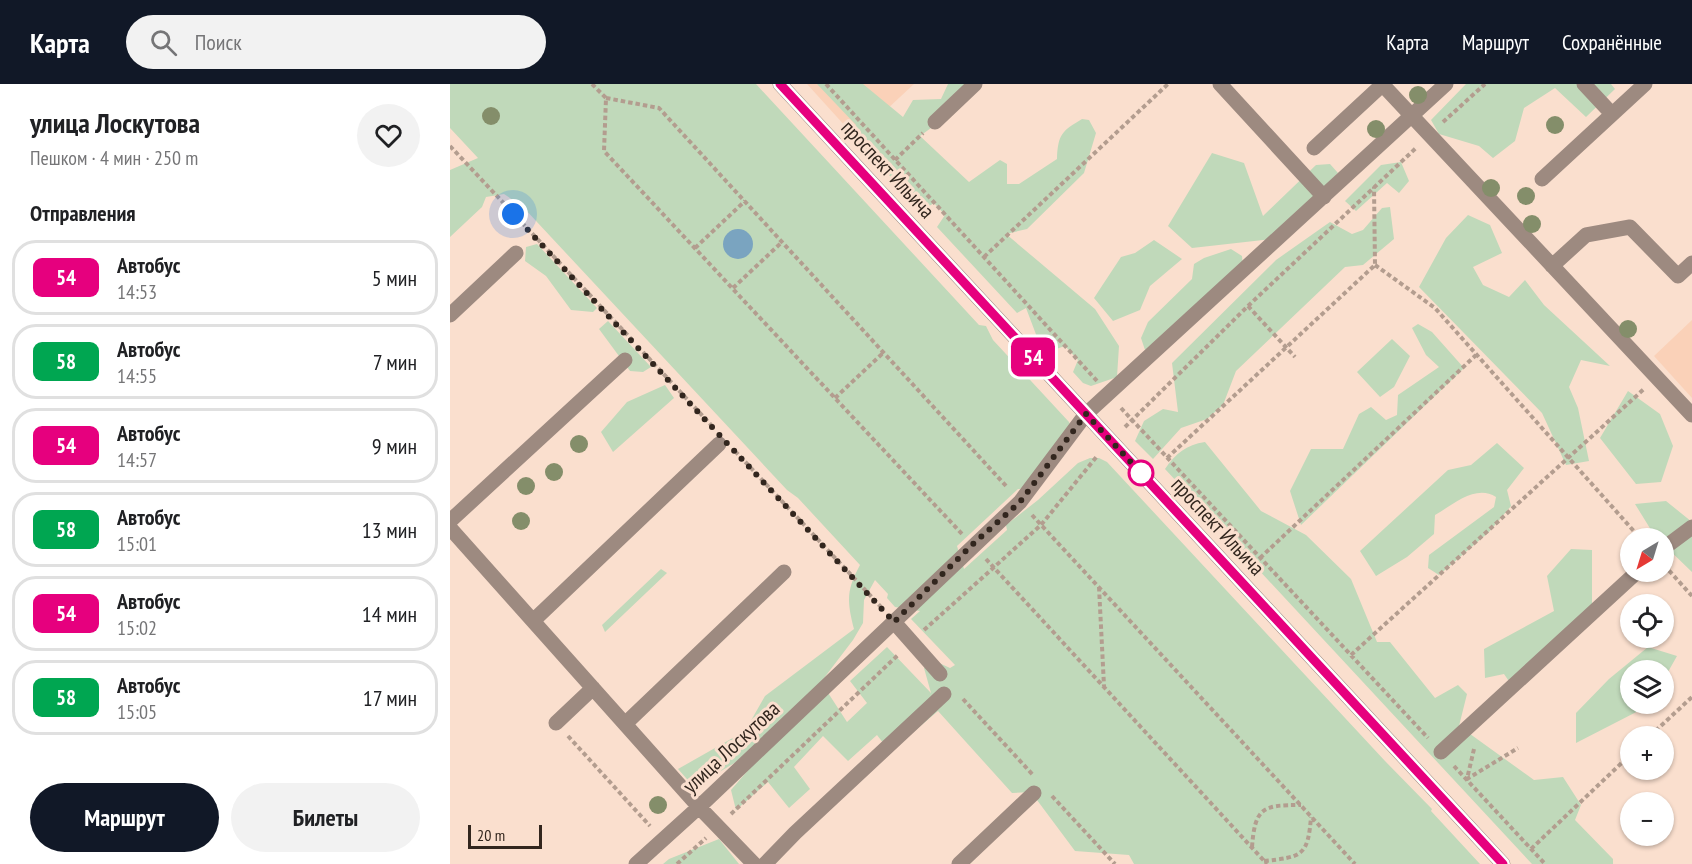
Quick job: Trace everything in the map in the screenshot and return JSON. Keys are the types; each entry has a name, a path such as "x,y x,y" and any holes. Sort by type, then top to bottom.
{"street":[{"name":"проспект Ильича","path":"780,84 1503,864"},
{"path":"935,122 975,84"},
{"path":"1220,84 1324,196"},
{"path":"1314,148 1382,84 1692,415"},
{"name":"улица Лоскутова","path":"636,864 1020,502 1086,414 1446,84"},
{"path":"1584,84 1612,114"},
{"path":"1542,179 1645,84"},
{"path":"1552,266 1586,235 1630,226 1678,276 1692,263"},
{"path":"450,315 516,254"},
{"path":"450,521 625,360"},
{"path":"534,620 723,441"},
{"path":"1674,540 1692,527"},
{"path":"450,528 699,807 754,864"},
{"path":"625,724 784,572"},
{"path":"1441,752 1626,582"},
{"path":"894,622 940,674"},
{"path":"556,723 593,688"},
{"path":"765,864 795,833 944,694"},
{"path":"959,864 1034,785"}],"path":[{"path":"592,84 606,98 659,108 1041,525 1356,864"},
{"path":"826,84 1097,382"},
{"path":"984,257 1168,84"},
{"path":"1124,428 1248,306 1485,84"},
{"path":"606,98 604,151 1265,862 1289,859 1302,853 1309,839 1311,817"},
{"path":"895,160 935,122"},
{"path":"450,146 894,622"},
{"path":"1167,458 1375,265 1374,187"},
{"path":"695,248 745,201"},
{"path":"733,288 782,242"},
{"path":"1375,265 1435,308 1631,528"},
{"path":"1248,306 1295,357"},
{"path":"835,398 884,353"},
{"path":"1260,558 1476,355"},
{"path":"1351,655 1657,377"},
{"path":"1118,405 1545,864"},
{"path":"677,864 911,642 1041,525 1100,453"},
{"path":"1674,576 1692,596"},
{"path":"1099,587 1104,687"},
{"path":"940,674 1034,785"},
{"path":"1661,726 1692,697"},
{"path":"556,723 663,840"},
{"path":"1467,779 1474,746"},
{"path":"1467,779 1518,748"},
{"path":"1531,849 1620,764"},
{"path":"1051,795 1115,864"},
{"path":"1252,848 1254,825 1262,811 1276,805 1301,805"}],"shaded area":[{"path":"807,84 914,84 856,138"},
{"path":"1692,320 1692,398 1654,356"}],"green space":[{"path":"450,84 756,84 979,325 986,326 993,340 1072,428 1060,450 1064,456 1018,489 957,546 964,569 1007,530 1006,525 1038,500 1078,463 1090,458 1099,458 1107,462 1432,809 1431,811 1480,864 1134,864 1129,855 1075,851 1031,792 1012,793 938,711 890,752 877,735 848,761 823,736 794,767 810,789 789,808 768,782 736,810 731,790 775,739 694,787 678,769 745,731 765,696 854,629 849,596 852,582 860,565 523,207 504,194 486,197 482,207 450,237 450,170 478,158 450,128","holes":["875,580 888,594 887,598 895,607 920,611 911,619 955,665 950,668 937,662 924,668 931,693 887,647 850,681 867,703 847,722 821,682 863,623 864,600"]},
{"path":"817,84 863,84 903,117 913,100 941,99 948,84 982,84 942,120 920,136 969,182 1000,160 1007,164 1007,184 1019,184 1057,159 1060,139 1066,130 1082,119 1089,120 1096,133 1084,173 1027,229 1006,234 1095,309 1119,346 1117,377 1091,386 1083,383 1073,372 1078,360 1065,346 1053,350 1037,337 1026,308 1017,313 937,227 945,215 934,203 923,210 848,133 856,125"},
{"path":"1466,84 1611,84 1615,89 1586,117 1555,88 1524,108 1515,141 1493,158 1479,146 1439,134 1431,120"},
{"path":"1212,153 1244,163 1263,216 1316,165 1330,164 1338,173 1273,239 1192,248 1168,226"},
{"path":"1401,162 1409,181 1399,193 1387,183 1356,211 1345,201 1381,165"},
{"path":"1390,207 1394,239 1363,265 1345,267 1236,371 1223,405 1207,419 1181,428 1153,459 1135,441 1144,421 1163,409 1178,412 1172,363 1276,260 1330,222 1352,234 1363,230 1382,208"},
{"path":"1468,215 1490,225 1502,253 1473,267 1483,285 1509,297 1525,280 1544,305 1610,366 1581,360 1569,387 1578,408 1589,461 1566,465 1542,413 1419,287 1446,238"},
{"path":"1154,240 1182,259 1150,286 1140,310 1113,321 1094,298 1121,257 1135,253"},
{"path":"537,244 597,308 593,312 571,310 546,276 525,261 526,247"},
{"path":"1231,249 1242,256 1243,267 1145,350 1141,338 1148,322 1192,279 1194,264 1204,258"},
{"path":"608,321 651,367 643,372 630,371 599,329"},
{"path":"1418,324 1432,332 1464,368 1301,525 1290,491 1311,449 1343,449 1359,414 1371,407 1386,420 1397,415 1398,395 1439,367 1426,355 1412,328"},
{"path":"1392,339 1410,356 1394,387 1380,397 1357,372"},
{"path":"665,385 674,398 613,452 601,432 627,402"},
{"path":"1628,391 1660,414 1673,446 1661,482 1636,484 1600,438"},
{"path":"1205,442 1261,511 1306,535 1351,579 1377,642 1390,642 1435,698 1458,685 1467,694 1459,726 1534,780 1563,777 1581,805 1575,820 1613,859 1613,864 1532,864 1165,469 1182,451 1192,445"},
{"path":"1497,443 1524,468 1507,490 1511,506 1489,532 1439,575 1428,568 1429,555 1494,507 1496,497 1481,493 1465,497 1435,515 1434,534 1407,557 1376,576 1360,551 1448,470 1471,465"},
{"path":"1666,501 1692,522 1692,572 1674,555 1674,528 1650,528 1635,504"},
{"path":"1571,549 1592,550 1592,620 1515,690 1504,674 1485,678 1484,649 1554,611 1547,576"},
{"path":"661,569 667,573 605,632 602,625"},
{"path":"1647,648 1677,656 1674,661 1632,660"},
{"path":"1620,670 1620,714 1632,714 1576,743 1576,713"},
{"path":"719,839 739,864 663,864 669,859"}],"water":[{"path":"738,229 749,233 753,244 749,255 738,259 727,255 723,244 727,233"}],"bus line":[{"name":"54","path":"780,84 1503,864"}],"route":[{"path":"513,214 894,622 972,545 1020,502 1086,414 1141,473"}]}
